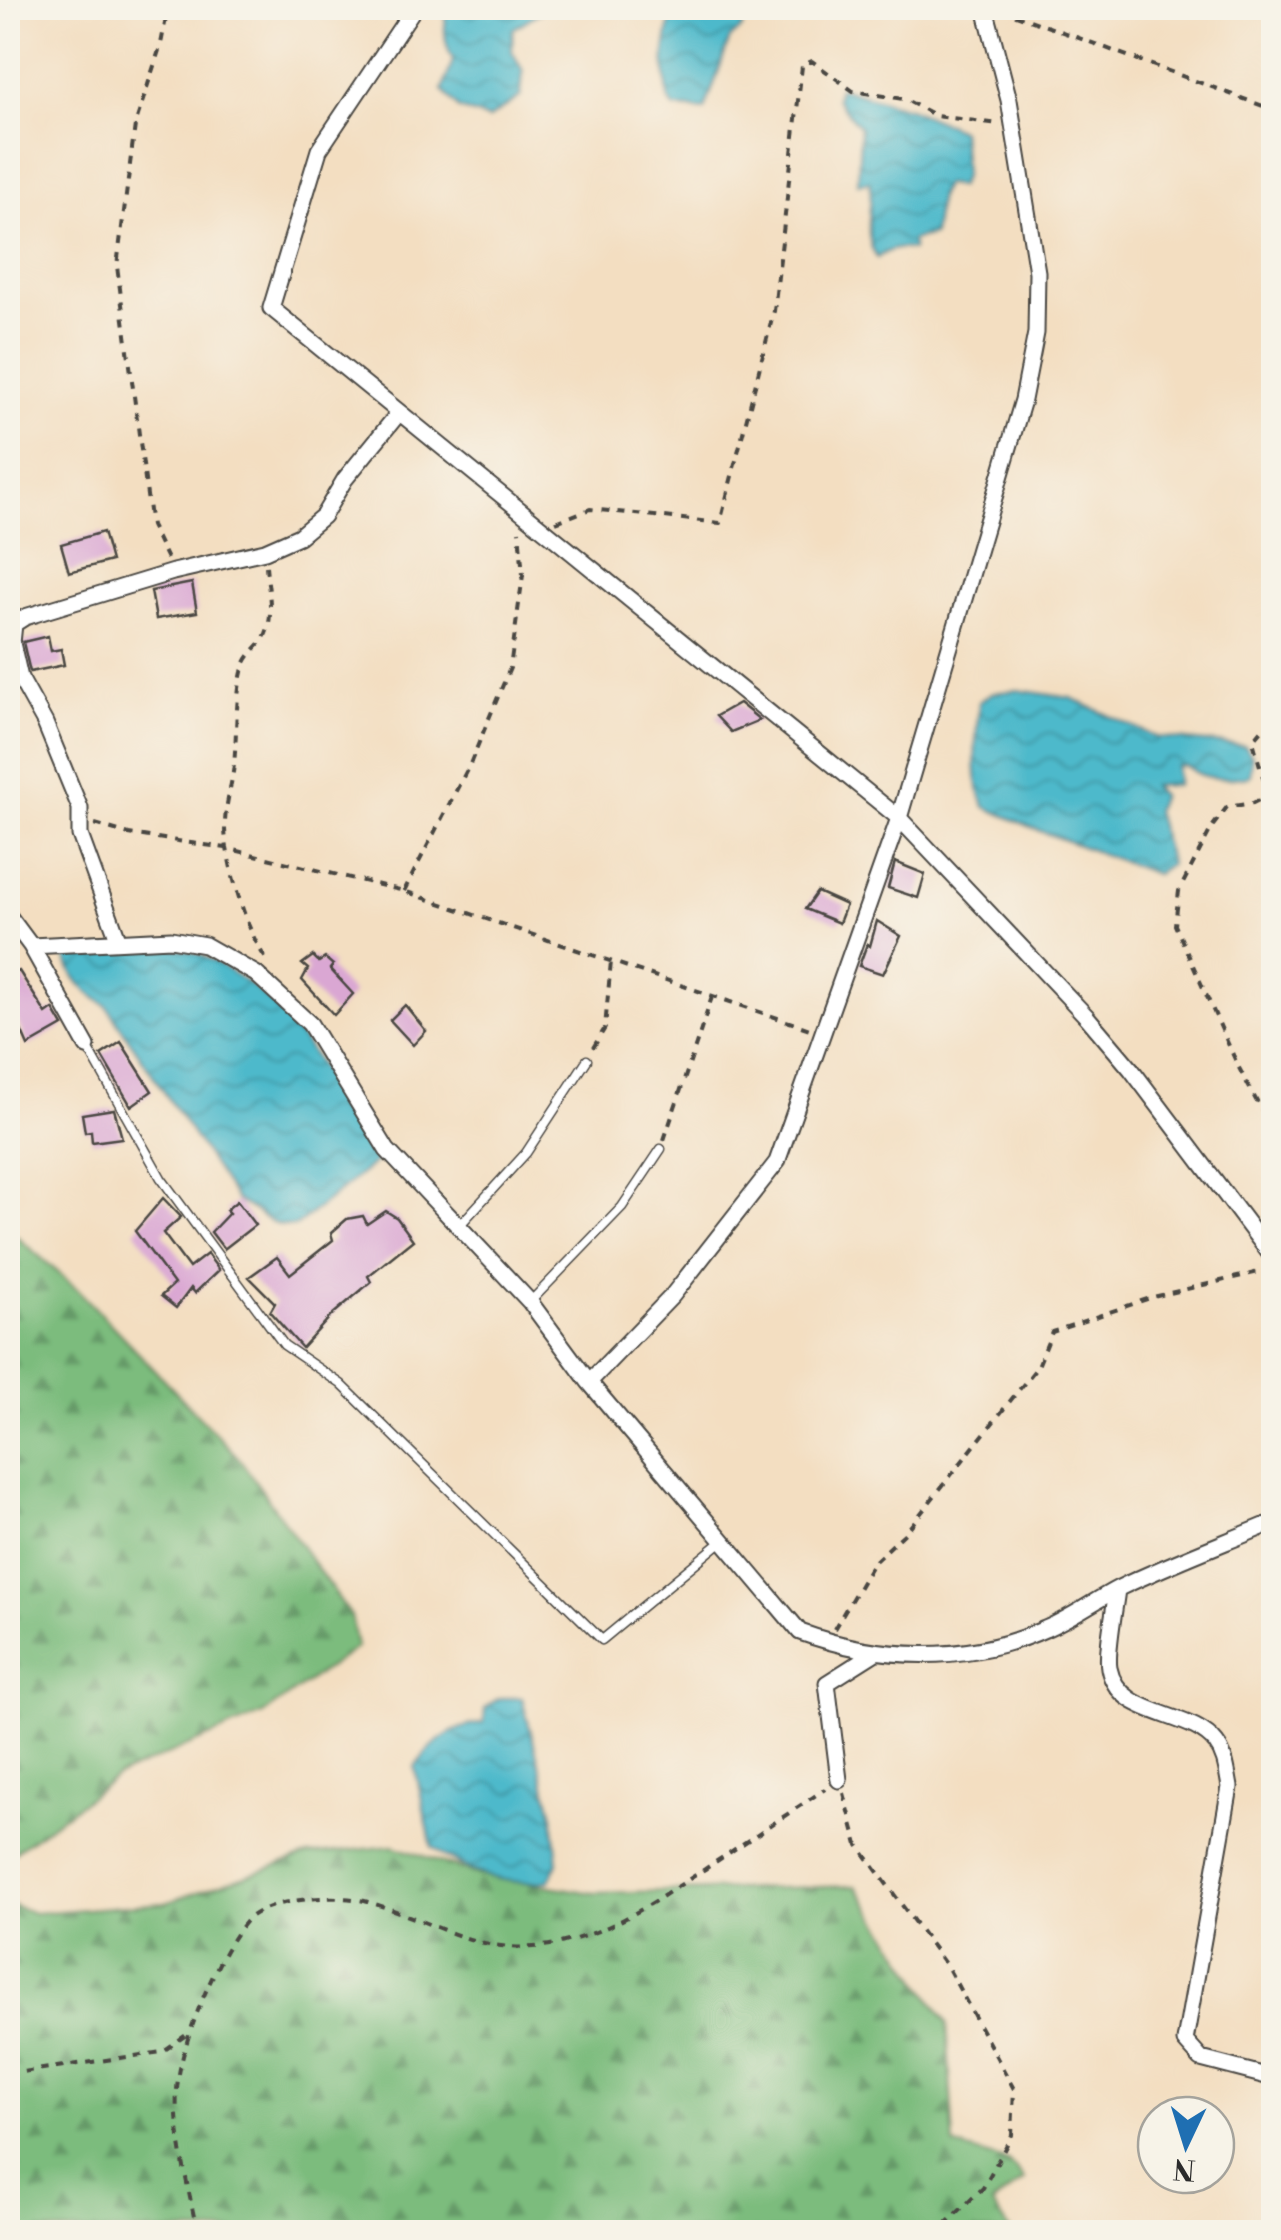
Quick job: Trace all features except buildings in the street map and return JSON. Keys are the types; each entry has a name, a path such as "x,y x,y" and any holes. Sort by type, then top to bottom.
{"street":[{"path":"414,8 319,150 272,308 899,818 1087,1017 1274,1259"},
{"path":"589,1382 672,1296 778,1162 899,818 1023,400 1036,333 1037,272 1013,126 985,9"},
{"path":"118,940 80,836 80,808 45,722 20,678 12,643 14,624 25,617 173,572 265,551 299,536 324,516 345,480 398,414"},
{"path":"8,915 31,946 87,1046"},
{"path":"31,946 171,939 205,944 256,974 310,1024 387,1150 530,1302 589,1382 800,1632 826,1642 876,1652 955,1654 1007,1646 1050,1628 1118,1589 1274,1522"},
{"path":"1118,1589 1109,1668 1117,1684 1130,1698 1162,1716 1195,1726 1215,1741 1226,1762 1230,1787 1185,2041 1201,2059 1274,2078"},
{"path":"839,1780 827,1683 876,1652"}],"lane":[{"path":"87,1046 161,1178 284,1345 341,1384 602,1640 721,1542"},
{"path":"459,1226 526,1153 587,1060"},
{"path":"530,1302 622,1207 661,1149"}],"path":[{"path":"168,8 162,44 135,125 118,266 151,526 173,572"},
{"path":"985,9 1004,9 1274,110"},
{"path":"539,528 590,509 720,523 774,311 802,66 812,60 853,91 904,99 936,116 1013,126"},
{"path":"404,891 470,764 510,668 524,575 517,511"},
{"path":"265,551 270,612 264,638 247,656 241,674 233,770 224,822 226,848 256,940 261,954 272,964"},
{"path":"1274,724 1267,724 1254,740 1268,795 1254,803 1228,807 1212,827 1179,891 1175,926 1238,1066 1274,1134"},
{"path":"80,820 129,834 226,848 404,891 824,1034"},
{"path":"587,1060 605,1028 610,961"},
{"path":"661,1149 713,996"},
{"path":"826,1642 873,1564 904,1534 1038,1366 1052,1332 1153,1297 1274,1269"},
{"path":"197,2232 182,2156 176,2090 189,2033 218,1967 246,1920 269,1908 310,1898 366,1900 449,1934 516,1950 565,1942 628,1916 839,1780 858,1845 948,1968 1014,2089 1012,2136 983,2188 937,2232"},
{"path":"8,2074 162,2052 189,2033"}],"green space":[{"path":"8,1229 77,1289 239,1458 351,1616 357,1647 263,1714 117,1776 8,1857"},
{"path":"393,1846 479,1875 594,1893 856,1886 947,2023 954,2146 1009,2162 1024,2180 992,2204 1011,2232 8,2232 8,1904 34,1913 165,1903 308,1855"}],"water":[{"path":"448,8 546,8 513,29 512,51 523,71 521,96 488,119 459,109 443,90 453,60 445,34"},
{"path":"672,8 743,8 743,26 730,38 705,110 674,108 668,98 664,57"},
{"path":"839,88 911,109 961,130 964,174 959,187 945,184 939,194 933,235 912,240 912,250 894,250 877,258 872,249 870,181 858,184 860,128 836,99"},
{"path":"1018,690 1071,698 1156,737 1245,746 1252,756 1250,776 1217,778 1177,766 1177,785 1152,786 1161,795 1155,811 1170,864 1156,874 1040,831 985,807 977,782 979,702 992,693"},
{"path":"116,948 191,951 252,986 293,1026 309,1048 366,1148 378,1160 296,1226 271,1222 237,1201 106,1005 80,984 64,953"},
{"path":"499,1698 522,1698 553,1815 558,1863 549,1881 518,1882 487,1876 432,1847 415,1767 444,1737 484,1723 485,1708"}]}
